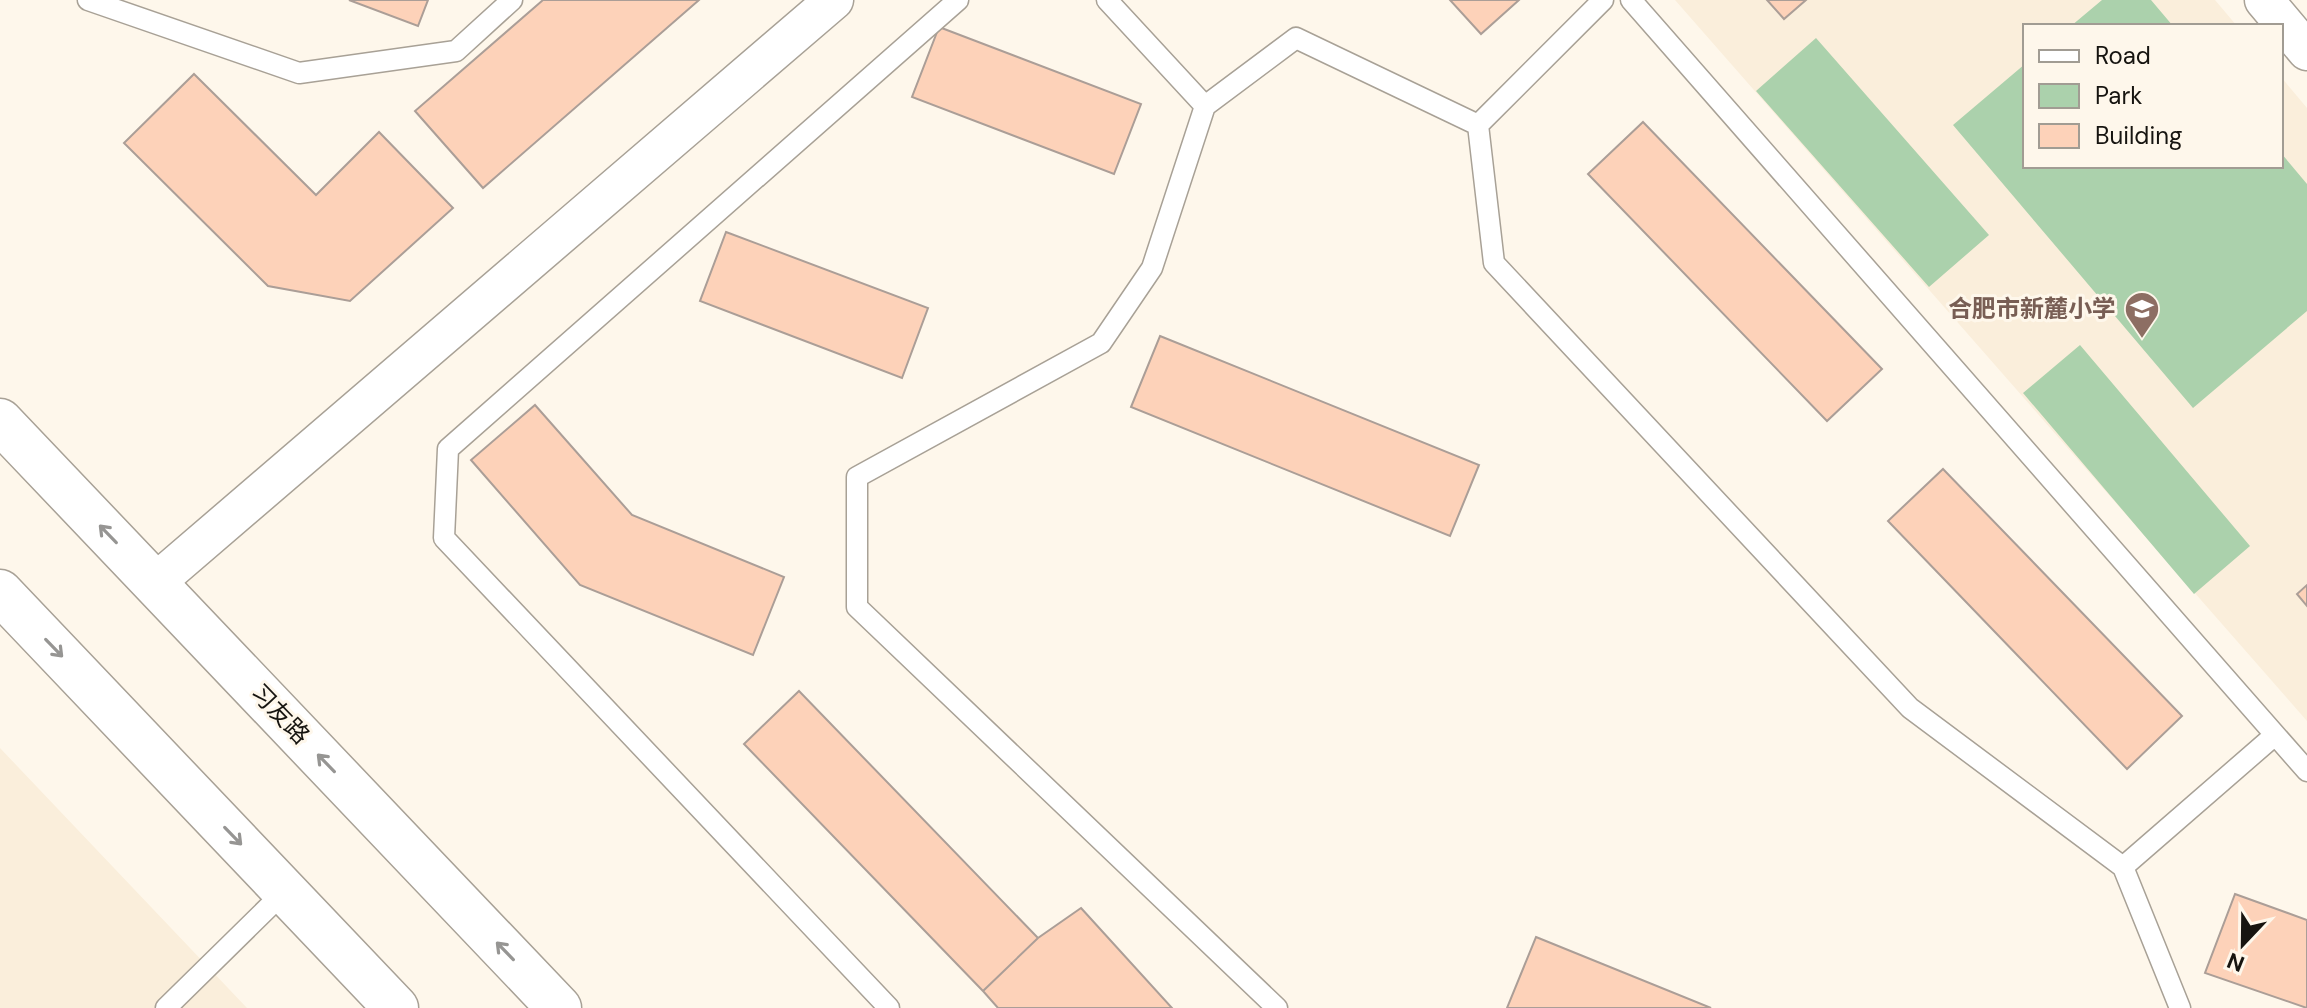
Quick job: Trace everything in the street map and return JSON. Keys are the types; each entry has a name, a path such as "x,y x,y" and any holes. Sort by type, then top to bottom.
{"main road":[{"name":"习友路","path":"0,421 559,1008"},
{"path":"0,592 396,1008"}],"street":[{"path":"155,583 834,0"},
{"path":"2264,0 2307,51"}],"lane":[{"path":"88,0 145,9 299,73 456,51 512,0"},
{"path":"889,1008 444,538 448,449 958,0"},
{"path":"1107,0 1205,106"},
{"path":"1478,125 1603,0"},
{"path":"1631,0 2307,771"},
{"path":"1277,1008 857,607 857,477 1101,343 1152,268 1205,106 1296,38 1478,125"},
{"path":"1478,125 1494,263 1910,708 2123,867 2180,1008"},
{"path":"2123,867 2275,735"},
{"path":"166,1008 285,891"}],"shaded area":[{"name":"合肥市新麓小学","path":"1675,0 2215,0 2235,24 2023,24 2023,168 2283,168 2283,79 2307,108 2307,721"},
{"path":"0,748 247,1008 0,1008"}],"green space":[{"path":"2102,0 2151,0 2171,24 2073,24"},
{"path":"1816,38 1989,235 1929,287 1756,91"},
{"path":"2023,66 2023,168 2283,168 2283,155 2307,184 2307,311 2193,408 1953,125"},
{"path":"2080,345 2250,546 2194,594 2023,393"}],"building":[{"path":"349,0 428,0 418,26"},
{"path":"543,0 699,0 483,188 415,111"},
{"path":"1450,0 1519,0 1481,34"},
{"path":"1767,0 1806,0 1784,19"},
{"path":"939,27 1141,104 1114,174 912,97"},
{"path":"194,74 316,195 379,132 453,208 350,301 268,286 124,143"},
{"path":"1643,122 1882,369 1827,421 1588,174"},
{"path":"726,232 928,308 902,378 700,301"},
{"path":"1160,336 1479,465 1450,536 1131,407"},
{"path":"535,405 632,515 784,577 753,655 580,585 471,460"},
{"path":"1943,469 2182,716 2127,769 1888,521"},
{"path":"2307,585 2307,606 2297,594"},
{"path":"799,691 1038,938 983,991 744,744"},
{"path":"2235,894 2307,920 2307,1008 2205,973"},
{"path":"1081,908 1172,1008 998,1008 983,991 1038,938"},
{"path":"1536,937 1711,1008 1507,1008"}],"place":[{"name":"合肥市新麓小学","path":"2142,340"}]}
